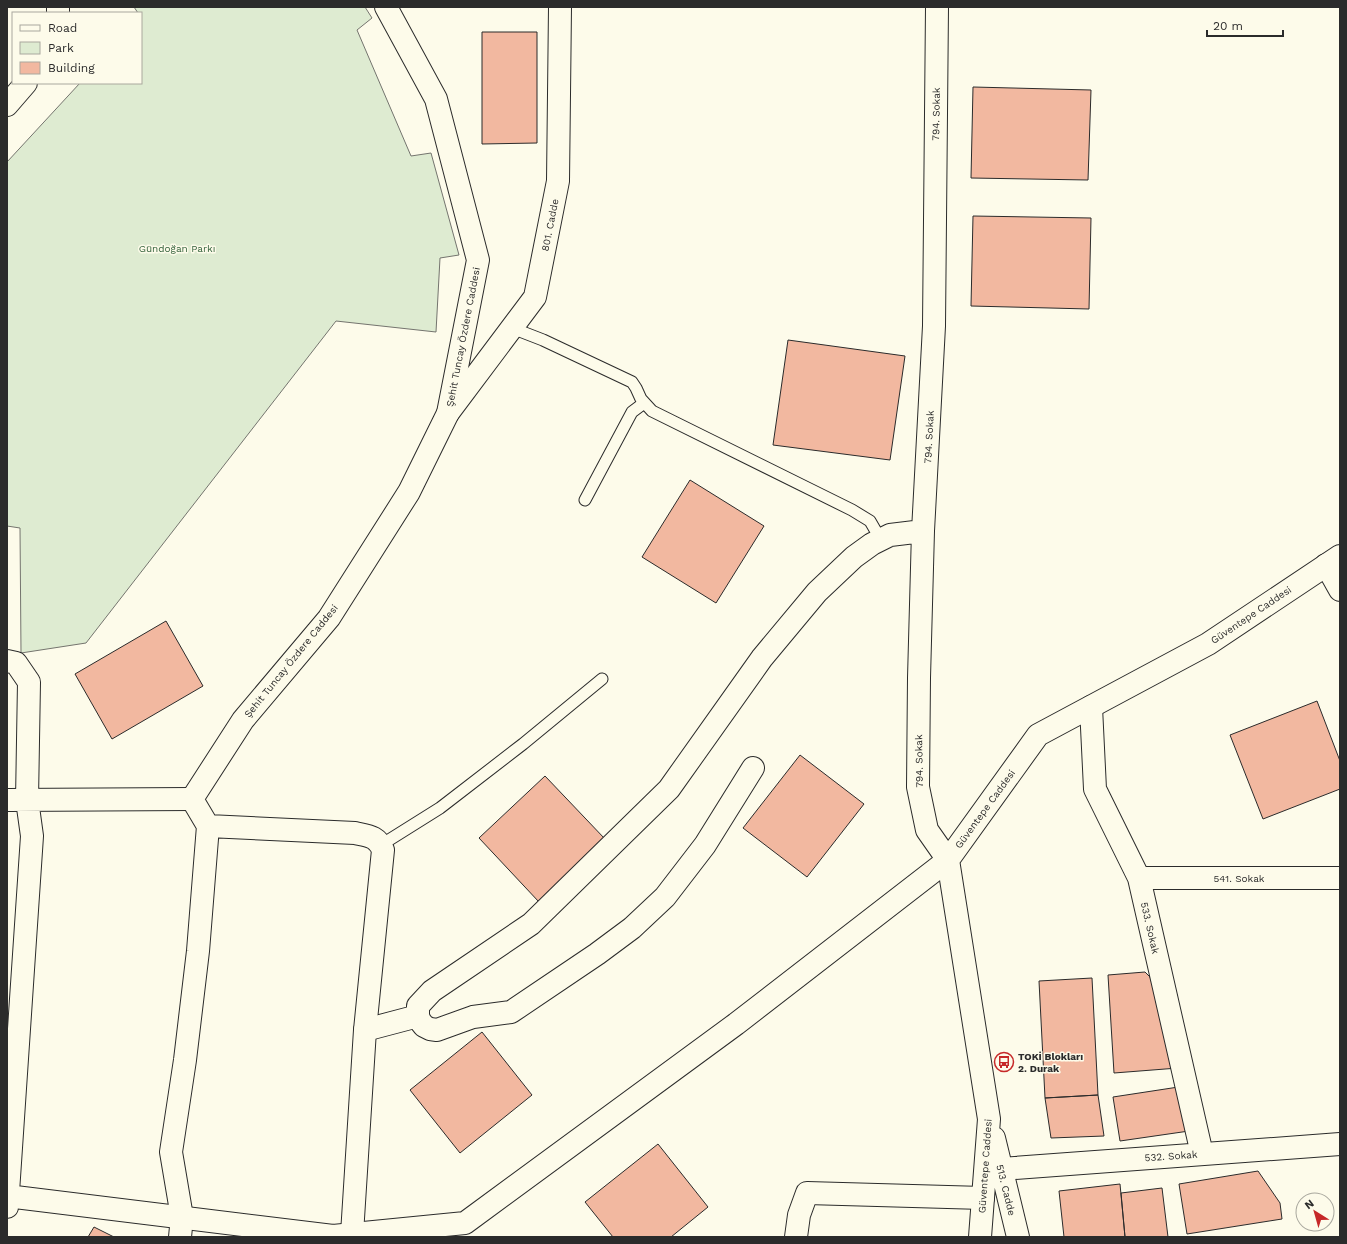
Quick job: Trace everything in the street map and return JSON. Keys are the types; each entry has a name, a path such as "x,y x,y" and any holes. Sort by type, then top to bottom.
{"street":[{"name":"Şehit Tuncay Özdere Caddesi","path":"192,799 243,720 329,618 409,492 448,413 478,260 436,99 386,7"},
{"name":"801. Cadde","path":"448,413 535,297 558,182 560,7"},
{"name":"794. Sokak","path":"937,7 934,326 923,531 918,787 926,830 948,860"},
{"path":"7,105 25,84"},
{"path":"753,768 705,845 664,897 632,928 511,1012 474,1017 437,1030 424,1026 418,1016 418,1006 432,991 531,924 669,790 762,658 812,598 854,557 872,544 890,535 923,531"},
{"path":"1333,561 1340,590"},
{"name":"Güventepe Caddesi","path":"980,1237 989,1119 948,860 1038,735 1208,644 1333,561"},
{"path":"7,662 16,663 30,682 17,800 32,836 7,1200 181,1227 333,1236 465,1230 736,1024 948,860"},
{"name":"533. Sokak","path":"1091,707 1095,789 1139,878 1202,1154"},
{"path":"17,800 192,799 208,826 198,951 185,1060 171,1152 181,1227"},
{"path":"208,826 355,833 373,838 381,845 383,850 365,1030 352,1234"},
{"name":"541. Sokak","path":"1139,878 1340,878"},
{"path":"365,1030 418,1016"},
{"name":"513. Cadde","path":"989,1119 1018,1237"},
{"name":"532. Sokak","path":"1001,1169 1340,1144"},
{"path":"796,1237 798,1215 807,1193 983,1198"}],"lane":[{"path":"512,328 543,340 632,382 644,403 652,411 852,510 870,522 880,540"},
{"path":"585,500 632,412 644,403"},
{"path":"381,845 440,808 523,744 602,679"}],"green space":[{"name":"Gündoğan Parkı","path":"134,7 365,7 372,18 357,30 411,156 431,153 459,255 440,258 436,332 336,321 86,643 21,653 20,528 7,526 7,162 79,84 142,84 142,12 137,12"}],"building":[{"path":"482,32 537,32 537,143 482,144"},
{"path":"973,87 1091,90 1088,180 971,178"},
{"path":"973,216 1091,218 1089,309 971,306"},
{"path":"788,340 905,356 890,460 773,445"},
{"path":"690,480 764,526 716,603 642,557"},
{"path":"166,621 203,686 112,739 75,674"},
{"path":"1317,701 1340,761 1340,789 1263,819 1230,735"},
{"path":"800,755 864,804 807,877 743,828"},
{"path":"545,776 605,839 539,902 479,838"},
{"path":"1145,972 1150,977 1178,1068 1114,1073 1108,975"},
{"path":"1092,978 1098,1095 1045,1098 1039,981"},
{"path":"482,1032 532,1095 460,1153 410,1090"},
{"path":"1185,1086 1196,1130 1120,1141 1113,1097"},
{"path":"1098,1095 1104,1136 1051,1138 1045,1098"},
{"path":"658,1144 708,1207 671,1237 613,1237 585,1202"},
{"path":"1258,1171 1280,1203 1282,1219 1187,1234 1179,1184"},
{"path":"1120,1184 1125,1237 1064,1237 1059,1191"},
{"path":"1162,1188 1168,1237 1125,1237 1121,1193"},
{"path":"94,1227 114,1237 88,1237"}],"place":[{"name":"TOKİ Blokları 2. Durak","path":"1004,1062"}]}
